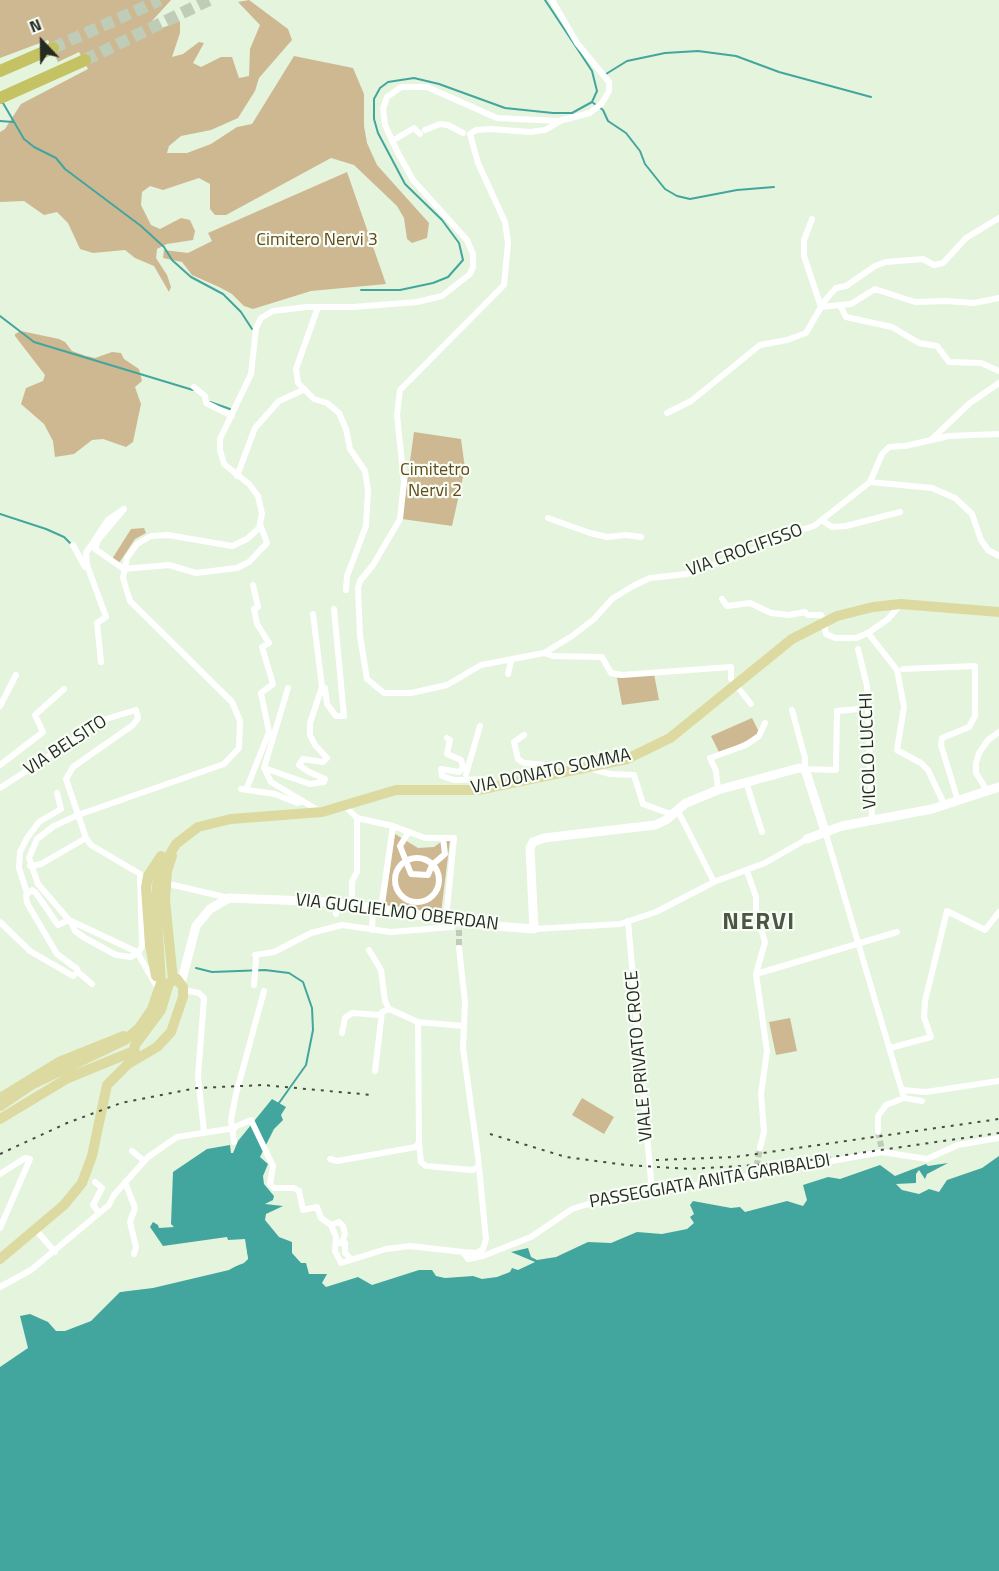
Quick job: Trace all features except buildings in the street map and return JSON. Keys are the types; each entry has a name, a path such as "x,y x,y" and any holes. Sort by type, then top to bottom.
{"highway":[{"path":"0,71 52,48"},
{"path":"0,98 85,60"}],"main road":[{"name":"VIA DONATO SOMMA","path":"157,987 150,945 146,888 148,876 155,863 198,827 219,820 322,812 396,790 472,791 627,759 659,745 792,639 824,622 856,610 901,604 999,612"},
{"path":"0,1106 31,1085 125,1041 139,1028 152,1009 158,997 162,970 156,900 163,873 176,844"},
{"path":"0,1119 68,1078 157,1047 171,1032 179,1015 177,980 168,942 163,873"},
{"path":"136,1054 135,1045 145,1033 163,1002 168,986 177,980"},
{"path":"157,987 163,1002"},
{"path":"0,1098 59,1062 106,1041 145,1033"},
{"path":"0,1259 91,1179 107,1085 136,1054"},
{"path":"0,1113 64,1070"}],"street":[{"path":"78,815 86,838 99,852 140,874 142,942 136,955 126,957 110,952 75,931 38,884 30,866 30,852 40,835 78,815 224,764 235,755 241,740 240,721 234,706 135,607 125,586 124,569 131,551 152,536 168,535 232,546 252,535 260,524 262,514 258,496 249,484 224,464 220,439 251,374 256,328 261,318 273,311 417,302 442,296 461,283 473,267 473,254 463,234 413,180 392,141 385,125 383,109 387,97 401,87 427,87 497,118 559,121 590,113 602,103 610,87 572,35 552,0"},
{"path":"559,121 545,130 491,129 476,130 470,134 478,163 505,222 508,243 504,285 400,390 398,415 404,482 400,519 373,566 360,581 357,602 367,679 384,693 411,693 447,685 473,669 494,661 511,662 544,653 552,656 602,657 611,673 622,675 729,667 735,685 751,704"},
{"path":"392,141 414,128 423,132 440,124 448,125 463,133"},
{"path":"667,413 691,401 760,345 787,340 806,333 821,306 836,288 846,286 875,266 886,262 922,259 934,265 943,263 966,238 999,218"},
{"path":"812,219 804,240 804,256 821,306"},
{"path":"821,306 841,307 875,289 915,302 945,300 974,303 999,298"},
{"path":"318,307 296,369 298,383 303,390 339,413 346,429 350,448 365,471 368,490 366,526 347,576 346,590"},
{"path":"841,307 846,317 892,327 919,343 937,346 949,362 981,363 999,370"},
{"name":"VIA CROCIFISSO","path":"544,653 594,619 612,599 650,578 667,577 711,566 750,552 772,539 823,521 870,482 882,454 889,447 905,446 931,439 988,389 999,383"},
{"path":"194,387 205,396 206,403 232,416"},
{"path":"237,476 255,428 279,401 303,390"},
{"path":"931,439 999,434"},
{"path":"870,482 932,488 955,498 972,514 981,540 988,550 999,556"},
{"path":"101,662 97,623 106,617 90,571 87,549 108,520 122,509 124,512 112,522 94,547 124,569 169,565 196,573 237,568 249,562 267,543 260,524"},
{"name":"VIA CROCIFISSO","path":"823,521 832,527 846,526 900,512"},
{"path":"548,518 608,537 626,535 641,537"},
{"path":"73,545 90,571"},
{"path":"253,585 258,607 254,609 257,624 269,642 262,647 273,684 261,693 269,732 243,789 275,794 297,802 303,801"},
{"path":"722,599 727,606 750,603 771,614 789,615 805,612 808,615 821,615 826,634"},
{"path":"817,634 826,634 835,638 856,638 868,633 888,619 901,604"},
{"path":"322,687 325,688 327,704 336,716 344,716 334,609"},
{"path":"264,768 310,784 324,782 325,778 300,768 299,765 303,759 323,762 327,758 315,745 310,735 310,723 322,687 313,614"},
{"path":"868,633 897,670 902,690 904,707 897,750 921,763 928,770 945,806"},
{"name":"VICOLO LUCCHI","path":"858,649 867,686 872,819"},
{"path":"508,674 511,662"},
{"path":"903,669 975,666 975,716 969,727 942,738 941,745 958,801"},
{"path":"0,706 16,675"},
{"path":"288,688 264,768 270,782 322,812"},
{"name":"VIA BELSITO","path":"0,765 43,732 35,715 64,689"},
{"name":"VIA BELSITO","path":"0,788 106,719 136,710 138,718 133,725 68,772 66,778 69,793 78,815"},
{"path":"792,710 805,758 806,774 904,1098"},
{"path":"534,929 530,848 533,842 544,838 655,825 666,820 674,811 718,790 791,769 806,774 836,770 837,711 859,710"},
{"path":"718,790 716,771 710,758 746,746 759,736 765,723"},
{"path":"466,774 480,726"},
{"path":"988,792 976,773 976,763 979,753 988,740 999,732"},
{"path":"524,735 514,742 518,759 524,763 555,766 561,774"},
{"path":"447,738 450,740 447,754 461,760 463,766 459,772 441,769 442,776 454,780 491,779 495,787"},
{"path":"589,768 610,774 634,775 643,804 674,811 714,882"},
{"path":"746,782 762,832"},
{"path":"807,839 824,829 945,806 999,788"},
{"path":"57,792 61,809 39,822 27,838 20,852 19,868 27,893 27,903 55,951 90,981"},
{"path":"254,985 255,957 274,952 311,933 339,925 391,932 454,924 450,887 455,839 425,838 393,826 357,818 345,806"},
{"path":"352,897 352,881 357,872 357,818"},
{"path":"372,930 384,884 393,826"},
{"path":"408,833 400,846 408,861 411,874 426,876 432,865 445,854 443,838"},
{"path":"30,866 41,864 86,838"},
{"name":"VIA GUGLIELMO OBERDAN","path":"229,898 333,902 412,914 454,924 534,929 591,927 628,921 674,904 714,882 747,871 807,839"},
{"path":"418,859 432,865 438,873 438,886 432,897 414,902 402,896 396,885 397,872 408,861 418,859"},
{"path":"747,871 756,897 756,912 765,942 756,974 767,1052 761,1094 764,1132 760,1148"},
{"path":"169,884 229,898"},
{"path":"384,884 396,885"},
{"path":"438,886 450,887"},
{"path":"27,893 32,891 36,893 58,925 70,922 137,952 157,987"},
{"path":"204,1132 198,1077 204,998 177,980 199,920 215,904 229,898"},
{"path":"333,902 336,914"},
{"path":"412,914 414,902"},
{"path":"890,1048 931,1037 924,1017 925,1001 947,911 985,930 999,912"},
{"name":"VIALE PRIVATO CROCE","path":"628,921 652,1192"},
{"path":"0,922 30,951 68,975 73,976 78,972"},
{"path":"756,974 897,932"},
{"path":"459,948 465,1002 463,1048 486,1239 483,1249 477,1253 463,1252"},
{"path":"369,950 381,970 385,1001 389,1009 418,1022 463,1026"},
{"path":"234,1142 232,1128 236,1094 264,991"},
{"path":"342,1033 345,1018 352,1013 380,1015 389,1009"},
{"path":"375,1071 380,1015"},
{"path":"418,1022 421,1162 426,1166 472,1170 479,1167"},
{"path":"902,1090 926,1092 999,1081"},
{"path":"878,1132 878,1116 886,1105 904,1098 922,1101"},
{"path":"0,1287 31,1270 55,1252 109,1205 143,1160 177,1137 232,1128 249,1121 273,1166 270,1184 274,1188 294,1188 299,1191 303,1209 317,1207 321,1218 345,1243 348,1256"},
{"name":"PASSEGGIATA ANITA GARIBALDI","path":"337,1256 342,1263 386,1249 410,1246 463,1252 468,1259 483,1256 531,1237 573,1209 652,1192 882,1151 927,1159 958,1145 999,1138"},
{"path":"330,1159 337,1161 416,1147 419,1142"},
{"path":"132,1151 143,1160"},
{"path":"0,1174 24,1158 30,1159 0,1228"},
{"path":"91,1179 102,1188 93,1205 99,1213"},
{"path":"125,1182 135,1208 130,1222 136,1247 134,1254"},
{"path":"332,1228 339,1222 345,1230 337,1256"},
{"path":"35,1229 55,1252"},
{"name":"PASSEGGIATA ANITA GARIBALDI","path":"337,1256 354,1254 363,1256"}],"green space":[{"path":"0,0 171,0 152,21 154,31 180,21 180,33 172,57 183,54 199,42 204,43 193,63 201,67 221,57 232,57 239,78 249,76 250,49 260,25 238,2 249,0 288,29 292,40 259,78 255,91 238,118 211,130 181,136 169,146 167,153 187,153 211,144 237,127 252,124 294,56 353,68 364,94 364,126 367,143 377,165 429,223 427,238 412,243 407,239 404,218 397,206 354,165 331,158 226,215 215,215 210,209 210,184 199,178 163,190 150,186 142,192 141,205 151,225 160,229 181,218 190,220 195,231 193,240 167,244 157,249 156,258 167,275 171,287 169,292 154,266 135,258 125,250 93,253 80,249 68,223 57,212 44,215 24,201 0,202 0,132 5,129 21,104 88,69 79,52 58,62 48,40 0,58"},
{"name":"Cimitero Nervi 3","path":"347,172 386,284 311,291 253,309 244,306 232,294 192,275 182,262 163,258 164,250 188,253 212,241 208,233"},
{"path":"21,331 59,339 65,342 72,351 95,358 112,352 121,353 124,359 139,369 142,381 135,387 141,404 133,442 126,447 103,439 92,440 74,454 55,457 53,441 44,424 21,404 26,388 43,381 45,375 15,336"},
{"name":"Cimitetro Nervi 2","path":"414,432 461,439 465,468 452,526 402,519"},
{"path":"144,528 146,533 135,539 119,563 112,559 131,529"},
{"path":"654,674 659,700 622,705 617,678"},
{"path":"752,718 760,734 720,754 711,736"},
{"path":"395,834 418,848 434,847 445,839 450,840 441,913 385,905"},
{"path":"790,1018 797,1051 776,1055 769,1022"},
{"path":"582,1098 614,1117 604,1134 572,1115"}],"water":[{"path":"272,1099 286,1107 281,1115 283,1120 274,1129 260,1157 268,1164 263,1176 264,1184 274,1196 273,1200 265,1204 283,1206 266,1214 265,1220 279,1237 292,1242 292,1253 301,1263 306,1263 309,1274 327,1274 322,1283 326,1287 358,1277 372,1285 419,1270 432,1270 436,1276 445,1278 497,1277 510,1272 512,1268 518,1270 535,1262 511,1252 528,1248 531,1257 537,1260 556,1257 588,1242 611,1243 637,1232 662,1234 687,1229 694,1223 690,1217 694,1214 690,1205 693,1201 731,1208 740,1207 745,1212 787,1201 803,1206 807,1200 803,1185 828,1177 840,1179 880,1165 895,1176 926,1164 928,1166 948,1163 927,1174 925,1179 919,1170 916,1174 916,1183 896,1184 902,1190 919,1194 929,1189 939,1192 947,1180 982,1168 999,1156 999,1571 0,1571 0,1367 28,1348 20,1316 30,1314 48,1322 56,1331 65,1331 91,1321 120,1292 226,1270 244,1263 248,1259 245,1239 228,1240 227,1237 163,1246 150,1227 153,1222 159,1228 174,1227 171,1224 173,1172 207,1149 230,1145 231,1153 233,1153 238,1141"}],"pier":[{"path":"240,1241 245,1243 248,1259 229,1270 153,1288 120,1292 118,1290 227,1267 245,1258"}],"waterway":[{"path":"361,290 400,290 433,283 448,277 463,260 459,243 442,220 405,184 378,133 374,119 374,99 380,88 388,82 414,78 439,84 505,108 553,113 572,113 592,102 597,91 592,71 545,0"},
{"path":"606,74 627,61 665,53 698,51 736,56 779,72 871,97"},
{"path":"592,102 603,110 608,121 626,133 640,151 645,164 665,189 677,196 690,199 737,190 774,187"},
{"path":"3,103 24,139 56,158 65,169 141,226 191,277 223,294 241,312 252,329"},
{"path":"0,121 13,122"},
{"path":"0,316 34,342 193,390"},
{"path":"210,402 230,409"},
{"path":"0,514 46,529 64,537 71,544"},
{"path":"196,968 212,972 265,970 289,973 303,982 312,1008 313,1030 306,1065 279,1103"}],"tunnel":[{"path":"53,48 160,0"},
{"path":"85,60 209,0"},
{"path":"459,930 459,948"},
{"path":"878,1132 882,1150"},
{"path":"755,1175 760,1148"}],"railway":[{"path":"0,1154 67,1123 121,1103 197,1088 263,1085 372,1095"},
{"path":"656,1160 735,1157 999,1119"},
{"path":"490,1134 566,1157 626,1165 690,1169 790,1163 999,1133"}],"district":[{"name":"NERVI","path":"759,923"}]}
